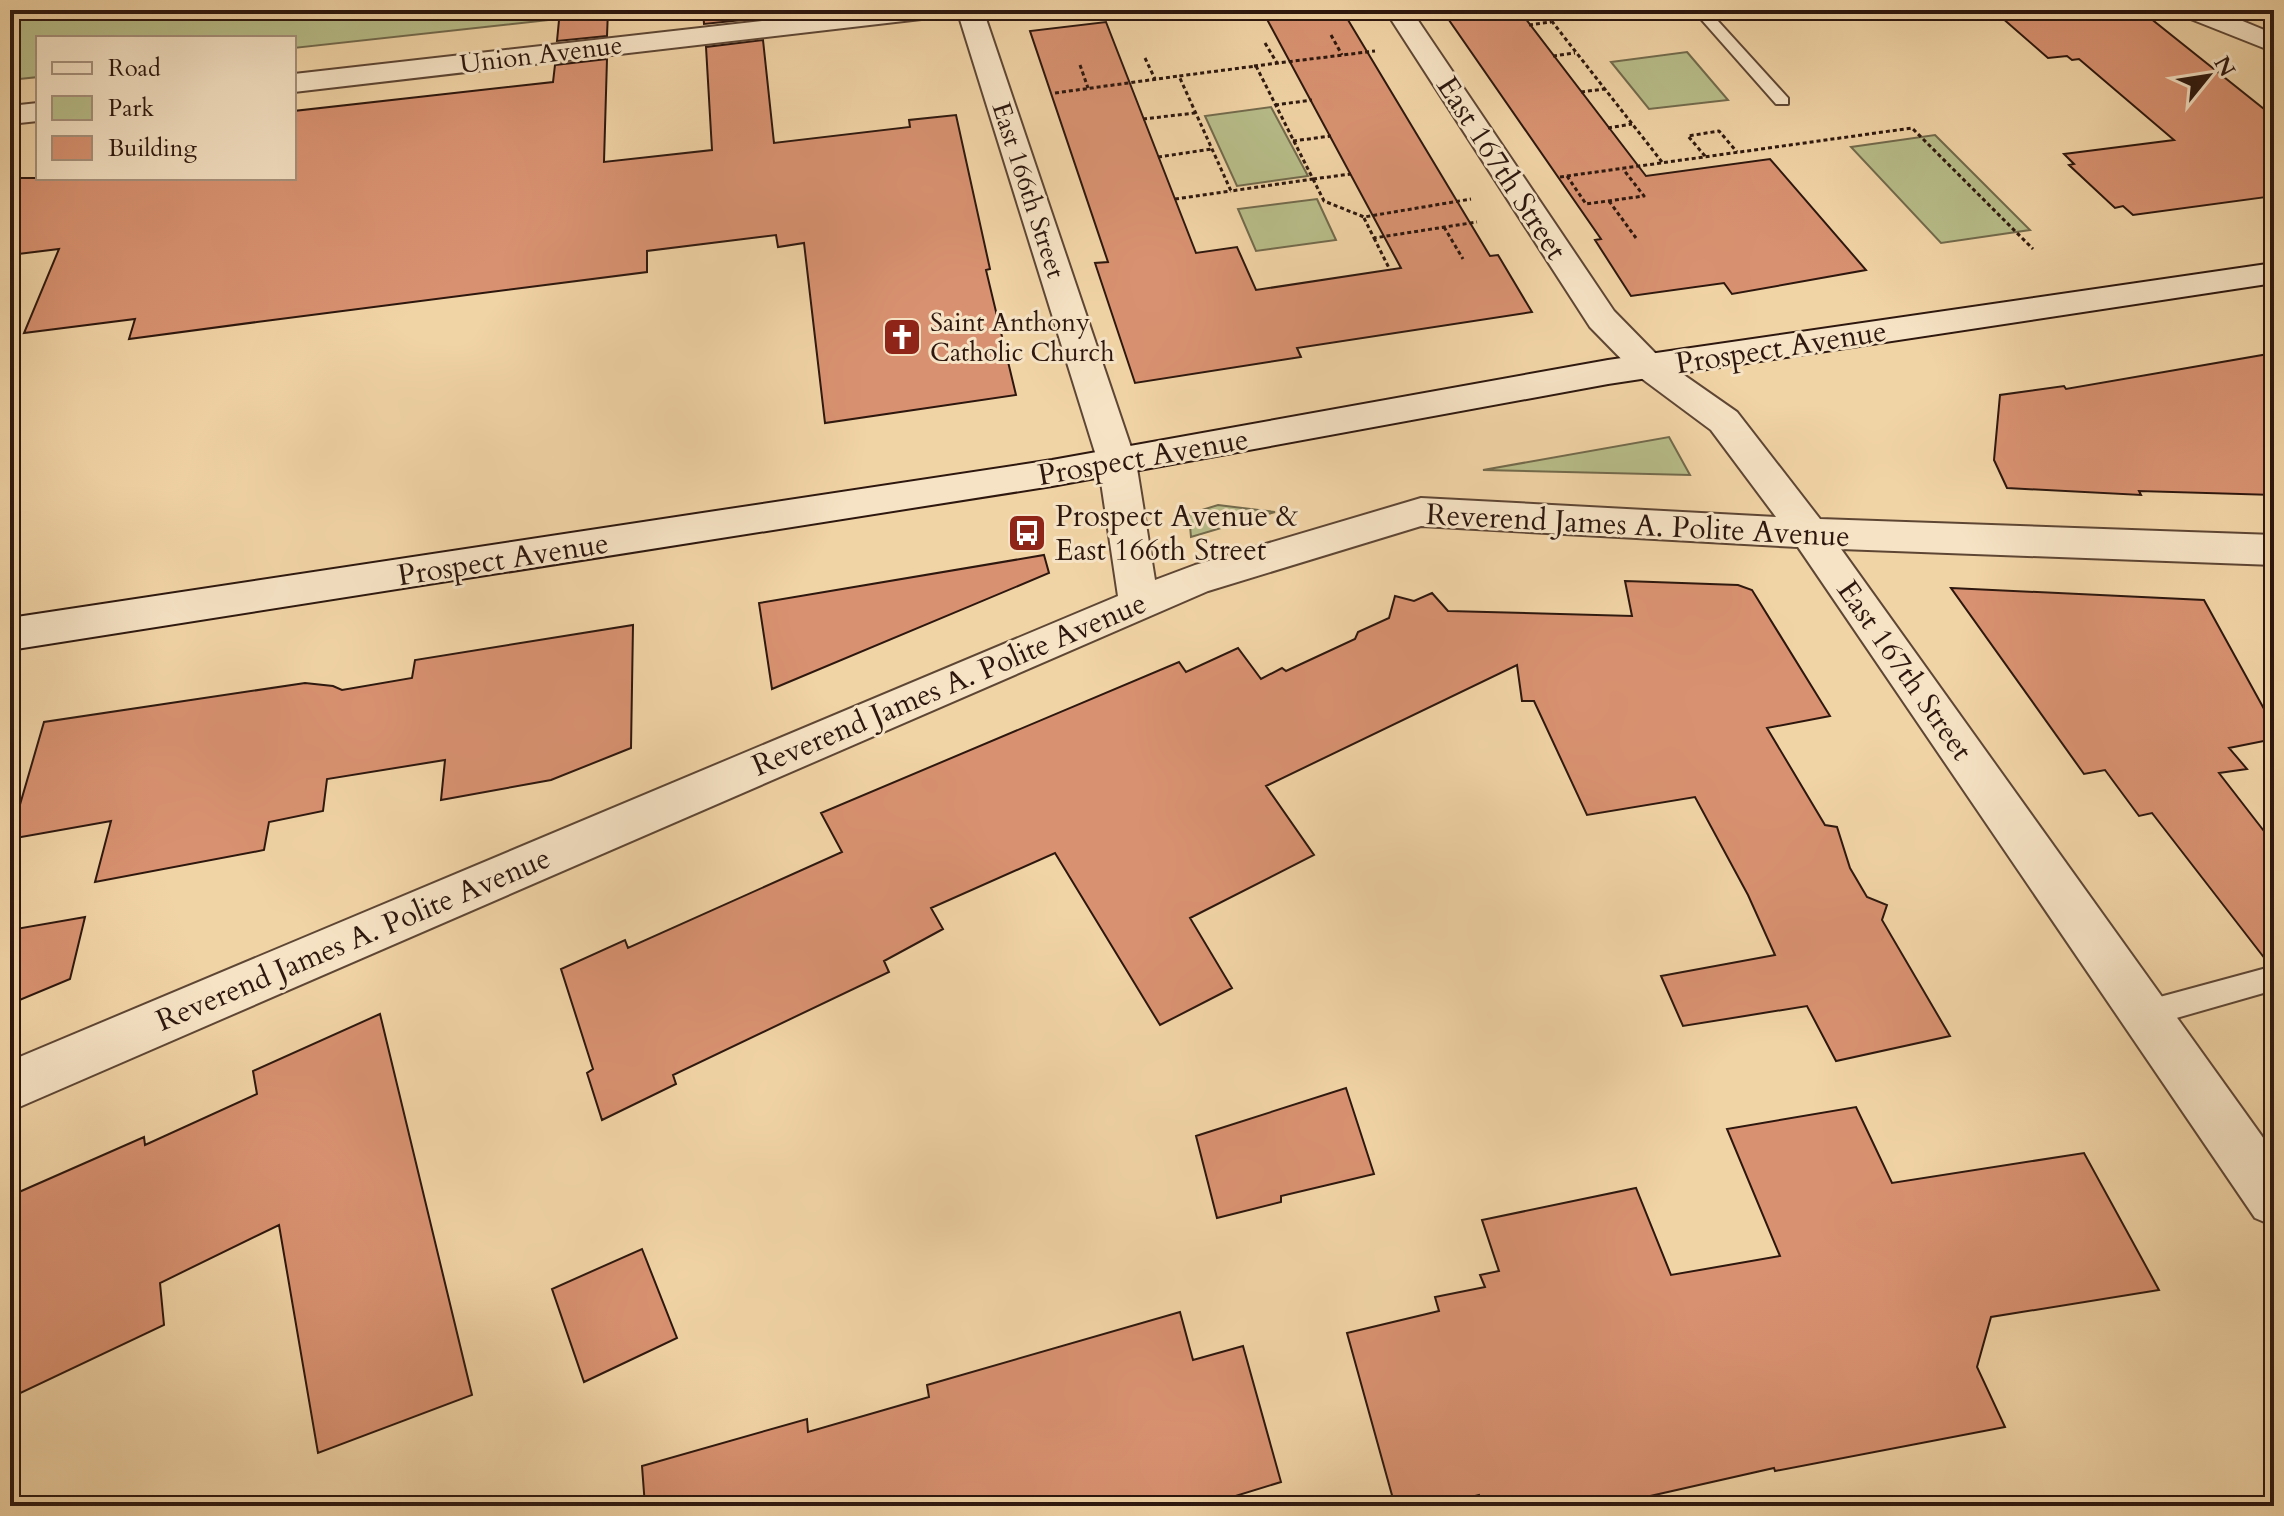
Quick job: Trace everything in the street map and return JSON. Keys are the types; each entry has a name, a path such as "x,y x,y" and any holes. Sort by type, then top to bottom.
{"street":[{"name":"Union Avenue","path":"296,83 930,10"},
{"name":"East 166th Street","path":"970,10 1117,462 1139,603"},
{"name":"East 167th Street","path":"1398,10 1602,319 1649,367 1724,421 1809,533 2274,1199"},
{"path":"2193,10 2274,44"},
{"path":"10,115 36,112"},
{"name":"Prospect Avenue","path":"10,634 1117,462 1649,367 2274,273"},
{"name":"Reverend James A. Polite Avenue","path":"10,1086 1195,580 1421,512 1809,533 2274,550"}],"lane":[{"path":"1700,10 1782,101"},
{"path":"2145,1014 2274,978"}],"path":[{"path":"1543,10 1663,162"},
{"path":"1529,25 1552,22"},
{"path":"1331,35 1342,55"},
{"path":"1265,43 1277,63"},
{"path":"1055,93 1378,51"},
{"path":"1553,56 1576,52"},
{"path":"1145,58 1155,79"},
{"path":"1080,65 1088,88"},
{"path":"1253,67 1256,66 1324,201 1364,217 1476,198"},
{"path":"1179,76 1231,191"},
{"path":"1581,92 1605,89"},
{"path":"1275,105 1312,100"},
{"path":"1143,119 1195,113"},
{"path":"1608,128 1632,124"},
{"path":"1557,177 1912,128 2033,249"},
{"path":"1706,156 1688,136 1719,131 1737,152"},
{"path":"1293,141 1331,136"},
{"path":"1158,157 1212,149"},
{"path":"1567,176 1586,204 1644,196 1623,168"},
{"path":"1175,199 1351,174"},
{"path":"1609,201 1636,238"},
{"path":"1364,217 1390,270"},
{"path":"1374,238 1477,222"},
{"path":"1444,227 1463,259"}],"green space":[{"path":"10,10 639,10 296,48 296,36 36,36 36,77 10,80"},
{"path":"1687,52 1728,100 1649,109 1611,62"},
{"path":"1271,107 1308,176 1237,186 1205,116"},
{"path":"1935,135 2030,230 1941,243 1851,147"},
{"path":"1317,199 1336,240 1256,251 1238,209"},
{"path":"1669,437 1690,475 1483,470"},
{"path":"1218,505 1275,512 1191,537 1189,514"}],"building":[{"path":"560,10 608,10 607,36 557,41"},
{"path":"703,10 760,10 761,18 704,24"},
{"path":"1262,10 1342,10 1490,256 1498,255 1532,312 1297,348 1301,357 1135,383 1095,263 1108,262 1030,31 1106,22 1196,253 1237,247 1256,290 1401,268"},
{"path":"1442,10 1519,10 1646,176 1770,159 1866,270 1732,294 1724,283 1631,296 1595,240 1601,239"},
{"path":"1993,10 2140,10 2274,117 2274,196 2133,215 2123,206 2115,208 2069,165 2074,164 2064,154 2174,140 2079,59 2072,60 2067,56 2048,58"},
{"path":"763,40 774,143 910,127 909,120 956,115 990,269 986,270 1016,395 825,423 804,243 778,247 776,235 647,251 647,272 129,339 135,319 24,333 59,249 10,255 10,178 296,180 296,111 553,82 555,65 607,59 604,162 712,150 706,47"},
{"path":"2274,353 2274,495 2139,491 2141,495 2007,488 1994,460 2000,395 2064,386 2066,389"},
{"path":"1044,555 1049,573 772,689 759,603"},
{"path":"1625,581 1738,585 1752,590 1830,716 1767,728 1825,825 1837,827 1850,868 1867,897 1887,905 1882,920 1950,1036 1836,1061 1807,1006 1683,1026 1661,976 1775,955 1748,895 1695,797 1587,815 1534,701 1522,701 1517,665 1266,786 1314,855 1190,918 1232,988 1160,1025 1055,853 931,908 943,929 884,961 889,972 673,1075 676,1084 602,1120 587,1073 593,1069 561,969 625,940 628,948 842,852 821,813 1179,662 1186,672 1238,648 1261,679 1282,668 1286,671 1355,639 1358,632 1389,618 1395,596 1414,601 1432,593 1448,611 1632,616"},
{"path":"1951,588 2204,600 2274,727 2274,739 2229,748 2247,769 2219,773 2274,844 2274,963 2269,964 2152,813 2139,816 2105,770 2084,774"},
{"path":"633,625 631,748 551,780 441,800 445,760 327,779 323,811 269,822 264,850 95,882 111,821 10,839 44,722 305,683 342,690 412,678 415,660"},
{"path":"85,917 70,979 10,1004 10,930"},
{"path":"380,1014 472,1395 318,1453 279,1225 160,1283 164,1325 10,1398 10,1196 144,1137 145,1145 257,1094 253,1071"},
{"path":"1346,1088 1374,1174 1281,1196 1281,1202 1217,1218 1196,1136"},
{"path":"1856,1107 1892,1183 2084,1153 2159,1290 1991,1317 1977,1367 2005,1427 1775,1471 1774,1468 1606,1506 1482,1506 1479,1495 1435,1506 1395,1506 1347,1333 1439,1311 1435,1297 1485,1287 1480,1275 1499,1271 1482,1220 1636,1188 1671,1275 1780,1256 1727,1129"},
{"path":"642,1249 677,1338 584,1382 552,1289"},
{"path":"1180,1312 1193,1360 1243,1346 1281,1482 1203,1506 645,1506 642,1466 807,1419 808,1432 929,1397 927,1385"}],"place":[{"name":"Saint Anthony Catholic Church","path":"902,337"},
{"name":"Prospect Avenue & East 166th Street","path":"1027,533"}]}
